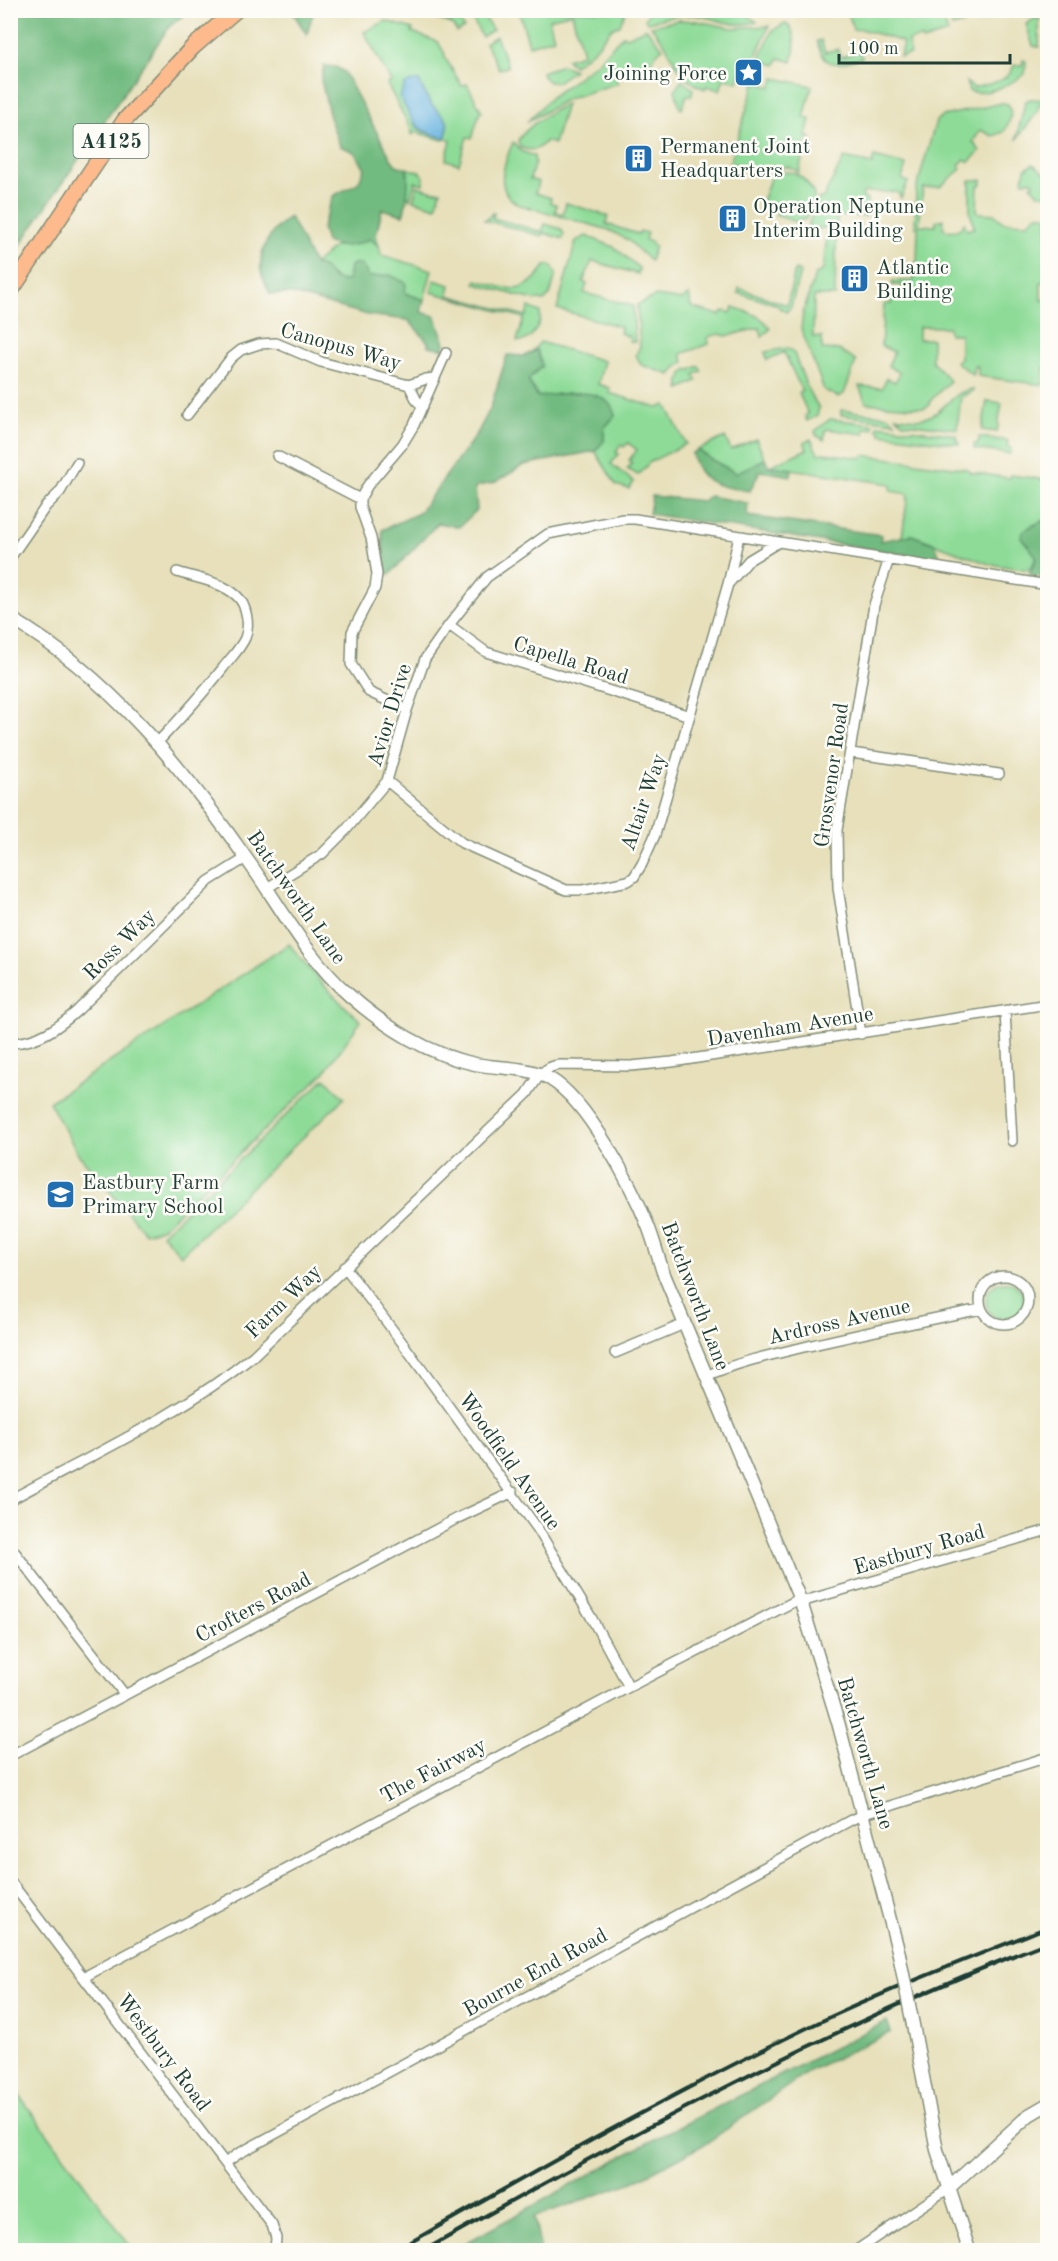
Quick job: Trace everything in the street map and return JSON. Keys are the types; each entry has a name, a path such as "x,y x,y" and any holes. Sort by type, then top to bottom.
{"main road":[{"name":"A4125","path":"10,292 125,120 193,47 236,10"}],"street":[{"name":"Canopus Way","path":"187,415 231,358 240,350 259,344 276,344 329,364 409,385 435,378"},
{"path":"407,710 369,692 351,664 352,632 375,588 377,574 371,538 360,507 360,499 368,485 402,445 420,415 446,353"},
{"name":"Canopus Way","path":"409,385 417,401 423,406"},
{"path":"278,456 360,499"},
{"path":"10,558 46,506 60,492 77,463"},
{"name":"Avior Drive","path":"267,888 322,854 346,830 387,781 407,710 425,659 448,625 487,577 548,534 623,519 635,519 1047,585"},
{"name":"Altair Way","path":"387,781 453,837 474,849 566,890 609,886 634,877 651,849 728,584 739,536"},
{"path":"728,584 749,560 777,543"},
{"name":"Grosvenor Road","path":"861,1034 838,888 837,830 874,606 889,559"},
{"path":"156,744 201,696 236,652 244,639 247,627 243,604 232,592 177,572"},
{"name":"Batchworth Lane","path":"10,618 53,646 85,672 156,744 198,792 316,961 349,995 377,1017 427,1047 462,1061 540,1074 561,1086 583,1109 622,1174 648,1226 684,1324 800,1600 864,1814 899,1954 937,2150 969,2250"},
{"name":"Capella Road","path":"448,625 486,652 690,716"},
{"path":"850,753 999,774"},
{"name":"Ross Way","path":"10,1043 23,1042 56,1028 78,1010 209,881 246,858"},
{"name":"Davenham Avenue","path":"540,1074 554,1065 631,1066 662,1063 1047,1004"},
{"path":"1005,1011 1012,1141"},
{"name":"Farm Way","path":"10,1500 167,1414 228,1376 253,1356 527,1094 540,1074"},
{"name":"Woodfield Avenue","path":"345,1267 513,1492 560,1564 629,1687"},
{"path":"1002,1276 1013,1277 1023,1284 1028,1293 1029,1303 1026,1312 1012,1324 1003,1325 994,1322 986,1317 981,1309 980,1298 983,1287 992,1279 1002,1276"},
{"name":"Ardross Avenue","path":"706,1376 724,1368 770,1355 862,1333 981,1309"},
{"path":"615,1353 684,1324"},
{"name":"Crofters Road","path":"10,1756 448,1524 513,1492"},
{"name":"Eastbury Road","path":"800,1600 1047,1530"},
{"path":"10,1546 125,1695"},
{"name":"The Fairway","path":"84,1977 629,1687 800,1600"},
{"name":"Bourne End Road","path":"225,2163 259,2142 864,1814 1047,1756"},
{"name":"Westbury Road","path":"10,1881 272,2225 276,2238 275,2250"},
{"path":"857,2250 950,2187 1029,2115 1047,2104"}],"green space":[{"path":"11,10 189,11 169,27 11,258"},
{"path":"519,10 626,11 619,26 612,28 595,49 574,65 566,59 583,54 572,13 549,19 554,38 529,45"},
{"path":"740,10 757,22 734,24 693,15 674,16 647,22 645,19 650,11"},
{"path":"944,10 1008,11 952,27 948,14 945,14"},
{"path":"292,11 313,11 307,35"},
{"path":"415,11 450,11 458,17 464,28 457,32 452,24 418,13 414,14"},
{"path":"468,11 480,11 493,30 482,37"},
{"path":"848,11 941,11 948,33 922,41 921,38 908,41 910,54 900,57 903,42 861,29 853,30"},
{"path":"1039,16 1039,47 1033,46 1026,24"},
{"path":"679,20 732,28 769,26 751,67 743,65 738,82 724,78 720,90 706,86 705,89 691,82 681,72 651,26"},
{"path":"386,21 413,29 412,32 438,42 462,86 467,84 482,112 480,112 472,138 467,137 459,164 446,160 451,140 445,138 447,121 431,104 419,81 414,124 421,131 444,138 443,140 414,132 413,135 410,133 412,131 387,84 391,82 364,32"},
{"path":"785,23 794,35 795,46 792,62 779,58 776,65 761,60 758,69 755,68 772,31"},
{"path":"647,29 663,48 652,60 646,76 644,70 617,77 618,83 567,99 527,122 550,98 598,62 623,35 627,37"},
{"path":"496,36 508,67 499,69 485,43"},
{"path":"821,40 825,52 838,49 840,57 860,52 862,58 838,63 828,61 820,51 817,41"},
{"path":"1023,60 1026,61 1025,74 1013,82 990,91 969,91 966,82 974,88 998,81 1008,75 1014,65 1022,65"},
{"path":"562,65 574,70 557,82 549,82 543,76 542,72"},
{"path":"324,66 336,67 344,72 392,160 396,165 406,168 408,191 403,215 382,209 376,235 379,246 370,239 348,246 326,242 322,228 333,196 358,183 365,168 354,152 340,146 331,122 321,80"},
{"path":"775,78 812,86 804,118 810,119 806,136 811,138 807,139 799,172 789,167 752,169 730,163 755,82 771,87"},
{"path":"682,80 693,89 691,96 687,95 682,109 675,90"},
{"path":"1030,99 1047,100 1047,103 1039,104 1038,111 1017,139 1025,104"},
{"path":"1002,103 1008,104 1011,111 1004,132 993,136 980,130 973,142 980,151 969,162 965,159 959,165 961,169 940,187 923,188 919,225 936,226 936,221 943,219 944,230 956,230 964,223 967,230 974,228 970,211 970,180 982,180 982,184 978,186 977,211 980,213 994,214 1003,222 1028,223 1037,215 1047,215 1047,282 1041,282 1041,300 1048,300 1048,367 1044,368 1043,385 978,376 978,366 974,366 973,375 956,362 960,358 960,334 949,334 948,327 919,327 919,339 932,339 932,361 950,381 931,400 930,405 924,408 866,403 859,386 882,388 887,378 895,382 900,373 888,366 894,352 881,346 884,304 891,304 892,296 900,292 908,292 908,289 902,289 902,285 892,285 893,281 914,281 918,227 915,227 916,190 936,121 943,116"},
{"path":"566,104 554,144 546,141 534,149 520,147 518,140 528,129 546,115"},
{"path":"513,142 521,151 534,156 535,162 530,179 539,182 535,193 551,198 550,202 557,205 555,212 563,214 566,203 608,216 606,224 638,234 640,231 647,233 645,240 652,242 655,246 650,261 628,240 609,230 520,205 511,199 503,185 503,176 506,159"},
{"path":"874,157 906,165 902,179 908,182 901,198 897,192 864,192 862,197 867,200 867,216 837,216 835,296 814,296 813,337 822,337 822,349 839,350 856,361 844,394 838,397 824,390 801,329 803,313 815,275 823,270 828,227 808,231 807,228 819,198 823,198 844,158 872,164"},
{"path":"1033,164 1047,175 1047,194 1036,192 1031,186 1033,181 1023,181 1025,169"},
{"path":"406,168 420,172 424,177 423,184 415,182 410,199 407,194 408,173"},
{"path":"791,172 807,183 814,196 806,219 795,222 776,215 777,211 765,207 763,211 759,210 772,173"},
{"path":"417,186 441,191 436,207 413,200"},
{"path":"494,213 493,218 542,232 545,224 561,229 564,234 563,239 544,233 542,236 484,220"},
{"path":"290,217 314,264 324,268 335,280 348,281 350,266 361,264 369,277 390,275 406,283 405,293 424,300 421,312 435,316 445,343 444,349 428,346 428,342 408,320 368,315 292,294 270,294 262,274 262,254 273,233"},
{"path":"586,236 614,247 639,268 638,274 592,261 583,282 587,284 584,293 633,306 635,342 629,341 630,337 620,333 621,327 557,309 576,241"},
{"path":"370,239 379,246 381,255 432,270 424,300 369,277 366,271 350,266 348,281 343,281 314,265 335,246 347,246"},
{"path":"548,265 552,266 556,274 550,295 544,301 475,284 476,280 515,289 529,283"},
{"path":"795,270 800,272 791,307 786,312 775,304 738,293 739,288 787,305"},
{"path":"434,280 450,285 448,295 526,316 529,307 540,312 537,327 531,336 517,341 524,318 431,292"},
{"path":"689,294 691,307 719,315 724,311 731,313 733,307 759,317 770,329 762,337 760,328 726,336 719,334 708,337 709,344 681,354 684,362 671,375 641,365 636,355 640,346 637,305 656,296 682,300"},
{"path":"540,342 604,361 598,384 610,388 609,393 658,408 666,405 686,444 650,462 638,475 627,469 632,463 629,460 637,450 628,443 624,447 621,445 616,452 619,454 611,464 634,482 629,489 616,485 595,451 604,441 604,428 615,416 568,393 539,397 528,380 542,366 537,350 532,352"},
{"path":"787,348 793,351 809,392 819,408 817,416 807,421 805,416 808,414 799,393 802,391 784,352 767,360 765,352"},
{"path":"537,350 542,366 528,380 536,395 539,397 584,393 604,399 611,406 615,416 604,428 604,441 595,451 524,465 496,482 475,487 477,510 459,527 438,523 390,574 385,572 382,530 419,513 478,432 490,409 507,355 524,356"},
{"path":"699,366 702,371 694,375 697,381 680,389 680,380 685,371"},
{"path":"973,389 961,397 957,429 903,423 896,416 918,419 931,416 959,394"},
{"path":"987,401 1002,403 997,432 982,430"},
{"path":"841,410 889,416 895,422 841,415"},
{"path":"830,419 873,424 873,429 865,428 864,434 826,429 824,440 816,435 815,431"},
{"path":"878,425 956,435 959,444 880,434 880,430 877,430"},
{"path":"725,437 731,450 756,439 765,459 736,473 698,450"},
{"path":"979,437 1008,441 1007,447 1011,448 1010,454 974,449 974,444 978,444"},
{"path":"811,439 818,454 862,458 863,455 968,469 969,472 1009,478 1010,475 1047,480 1047,519 1031,526 1021,537 1037,557 1029,570 989,564 912,535 902,537 908,494 891,491 891,484 770,466 807,449 804,442"},
{"path":"698,450 736,473 765,459 769,466 792,469 791,476 760,471 750,491 721,486 700,472 692,453"},
{"path":"652,496 703,501 709,496 748,503 747,516 881,535 880,541 912,535 935,544 941,560 649,514"},
{"path":"1047,519 1047,578 1029,575 1037,557 1021,537 1024,530"},
{"path":"289,944 323,984 361,1021 324,1073 161,1229 145,1233 79,1155 49,1102"},
{"path":"325,1078 344,1098 181,1255 162,1234"},
{"path":"1005,1282 1012,1283 1018,1288 1023,1294 1023,1308 1018,1314 1012,1319 1005,1320 998,1319 992,1314 987,1308 986,1301 987,1294 992,1288 998,1283"},
{"path":"887,2021 891,2032 811,2070 705,2144 633,2182 534,2217 541,2250 453,2250 645,2144"},
{"path":"11,2084 133,2250 11,2250"}],"water":[{"path":"419,81 431,104 447,121 445,138 420,128 409,114 400,97 405,84"}],"railway":[{"path":"397,2250 601,2135 756,2053 868,2000 1048,1927"},
{"path":"425,2250 730,2085 887,2010 1048,1942"}],"place":[{"name":"Joining Force","path":"748,73"},
{"name":"Permanent Joint Headquarters","path":"639,158"},
{"name":"Operation Neptune Interim Building","path":"732,218"},
{"name":"Atlantic Building","path":"855,279"},
{"name":"Eastbury Farm Primary School","path":"61,1194"}]}
